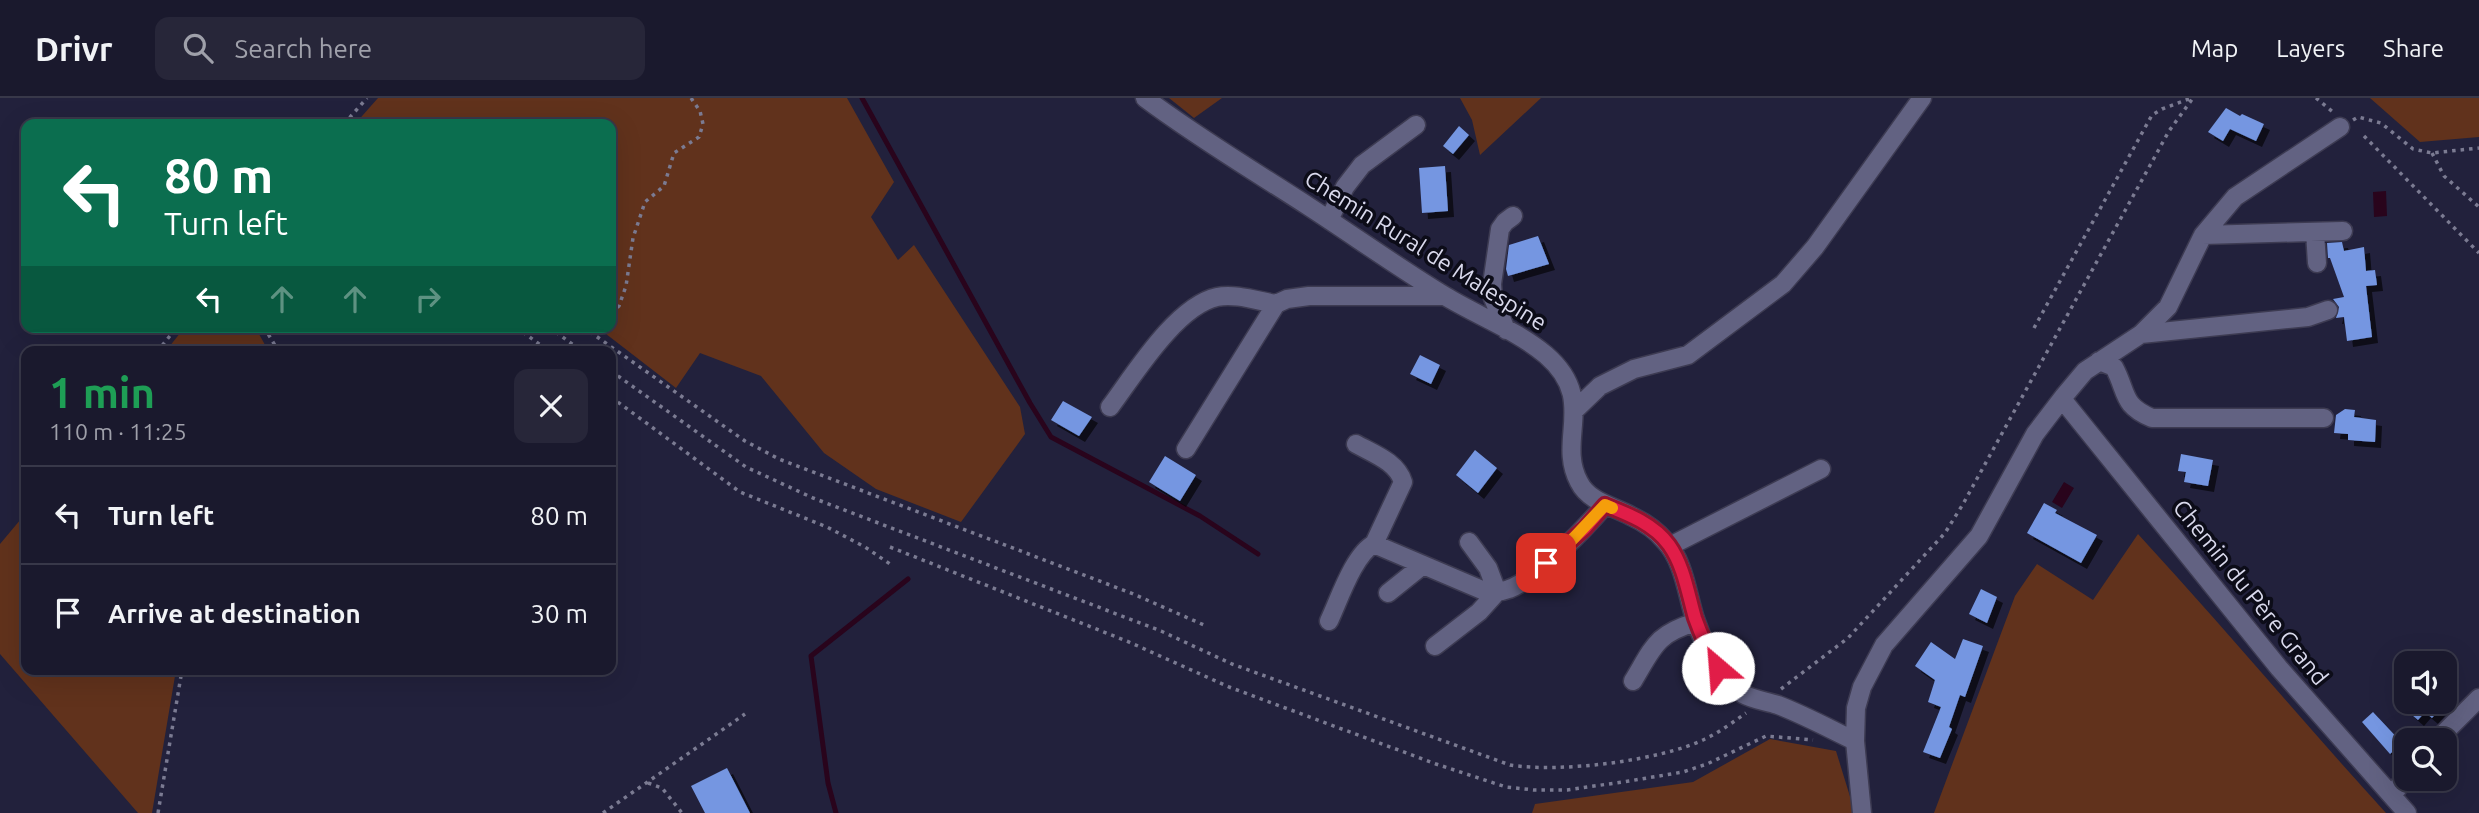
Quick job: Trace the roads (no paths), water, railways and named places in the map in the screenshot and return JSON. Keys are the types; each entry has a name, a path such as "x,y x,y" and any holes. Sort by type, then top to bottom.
{"street":[{"name":"Chemin Rural de Malespine","path":"1145,98 1445,296 1518,335 1546,355 1559,368 1573,394 1575,410 1572,459 1579,484 1589,495 1605,505 1630,515 1653,529 1670,546 1682,574 1696,622 1718,668 1743,694 1777,705 1847,737"},
{"path":"1575,410 1600,386 1634,369 1688,355 1783,285 1815,247 1922,98"},
{"path":"1329,220 1345,187 1362,166 1416,125"},
{"path":"1862,813 1847,737 1862,687 1884,645 1979,536 2035,434 2062,399 2085,372 2141,334 2168,307 2203,235 2235,197 2340,127"},
{"path":"1506,330 1493,298 1492,284 1500,229 1513,216"},
{"path":"2203,235 2343,231"},
{"path":"2315,232 2317,263"},
{"path":"1110,407 1174,324 1196,305 1217,297 1233,296 1276,304"},
{"path":"1186,449 1276,304 1287,299 1309,296 1445,296"},
{"path":"2141,334 2308,317 2328,310"},
{"path":"2099,361 2114,367 2129,404 2138,412 2152,418 2324,418"},
{"name":"Chemin du Père Grand","path":"2062,399 2280,668 2407,813"},
{"path":"1329,621 1359,558 1366,548 1374,544 1403,482 1400,472 1394,466 1356,444"},
{"path":"1670,546 1821,469"},
{"path":"1374,544 1482,590 1497,592 1527,580 1585,528 1605,505"},
{"path":"1469,542 1488,568 1497,592"},
{"path":"1388,593 1423,565"},
{"path":"1435,646 1479,612 1497,592"},
{"path":"1633,681 1656,643 1667,632 1696,622"},
{"path":"2449,728 2479,698"},
{"path":"2392,796 2396,791"}],"waterway":[{"path":"862,98 1051,437 1200,516 1258,554"},
{"path":"836,813 828,783 811,656 908,579"}]}
